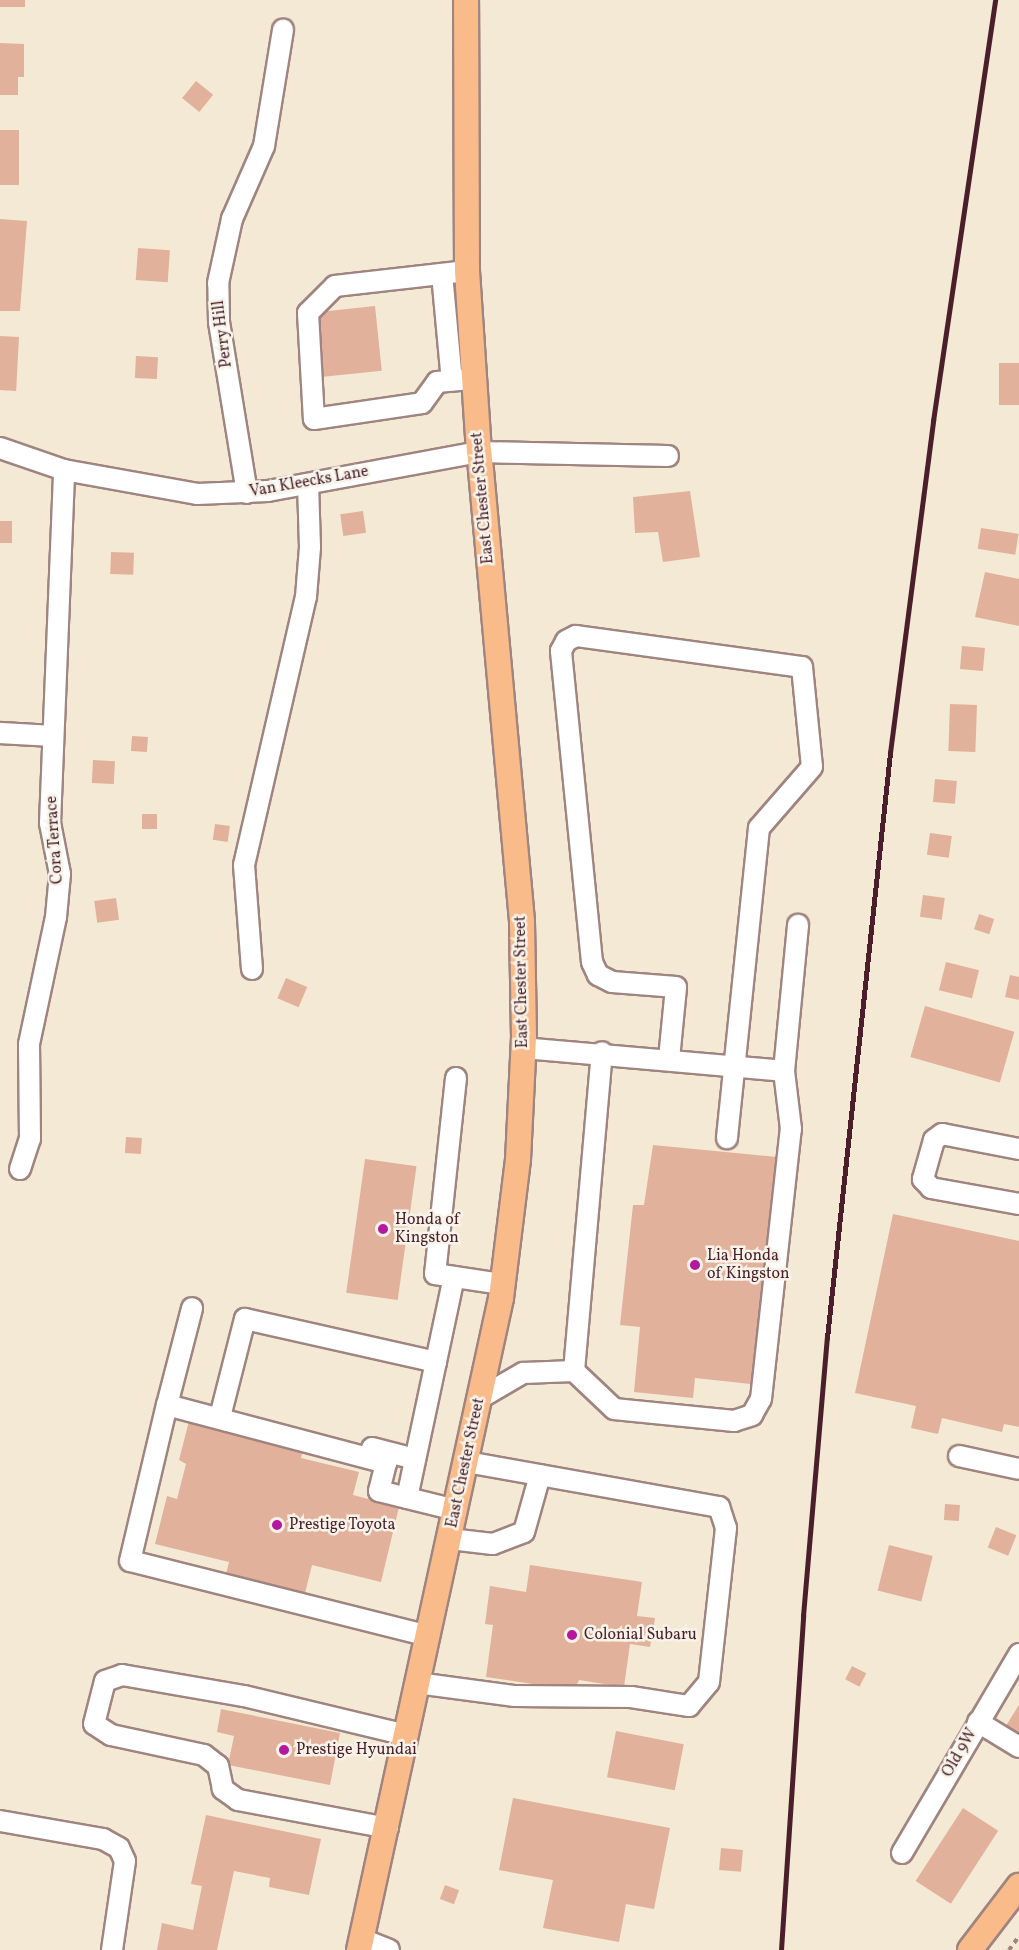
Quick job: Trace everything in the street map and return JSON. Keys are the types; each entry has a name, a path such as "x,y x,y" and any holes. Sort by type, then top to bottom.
{"main road":[{"name":"East Chester Street","path":"361,1944 480,1398 502,1284 518,1160 523,1048 522,921 479,452 463,380 467,271 466,0"},
{"path":"970,1950 1019,1886"}],"street":[{"name":"Perry Hill","path":"247,493 219,322 218,283 232,219 264,146 283,30"},
{"path":"442,274 463,380 437,382 422,403 314,419 308,313 335,286 467,271"},
{"name":"Van Kleecks Lane","path":"0,448 64,470 197,494 247,493 308,484 479,452 668,456"},
{"name":"Cora Terrace","path":"20,1169 30,1139 29,1044 56,917 60,874 50,823 64,470"},
{"path":"252,969 244,865 306,597 310,548 308,484"},
{"path":"669,1059 676,987 612,982 598,975 592,962 561,651 566,640 576,636 802,667 812,767 759,828 727,1138"},
{"path":"0,733 52,736"},
{"path":"480,1398 523,1373 574,1371 614,1409 734,1421 752,1415 761,1399 791,1129 784,1071 798,925"},
{"path":"523,1048 602,1052 784,1071"},
{"path":"574,1371 602,1052"},
{"path":"456,1078 435,1274 502,1284"},
{"path":"1019,1149 942,1134 934,1140 923,1179 931,1188 1019,1204"},
{"path":"407,1498 454,1276"},
{"path":"192,1308 130,1561 429,1636"},
{"path":"222,1409 245,1319 436,1362"},
{"path":"169,1400 222,1409 415,1459"},
{"path":"169,1400 386,1463 379,1491 456,1510"},
{"path":"959,1456 1019,1469"},
{"path":"417,1683 515,1696 631,1697 689,1706 709,1682 726,1528 719,1507 466,1462"},
{"path":"450,1539 493,1544 524,1532 540,1475"},
{"name":"Old 9W","path":"902,1853 1019,1654"},
{"path":"388,1828 238,1800 224,1789 218,1766 204,1755 111,1735 94,1724 105,1681 122,1674 244,1696 406,1735"},
{"path":"978,1722 1019,1747"},
{"path":"0,1821 103,1839 119,1848 125,1861 112,1950"},
{"path":"361,1944 389,1950"}],"path":[{"path":"1008,1950 1019,1936"}],"building":[{"path":"0,0 25,0 25,7 0,7"},
{"path":"0,43 24,44 24,77 18,77 18,95 0,95"},
{"path":"196,81 213,95 199,112 182,98"},
{"path":"0,130 19,130 19,185 0,185"},
{"path":"0,219 27,221 20,311 0,311"},
{"path":"138,248 170,250 168,282 136,280"},
{"path":"375,306 382,371 321,377 314,312"},
{"path":"0,336 19,337 16,391 0,390"},
{"path":"136,356 158,357 157,379 135,378"},
{"path":"999,363 1019,363 1019,405 999,405"},
{"path":"690,491 700,557 663,562 658,532 635,533 633,497"},
{"path":"363,511 366,533 343,536 340,514"},
{"path":"0,521 12,521 12,543 0,543"},
{"path":"981,528 1019,534 1015,555 978,549"},
{"path":"111,552 134,553 133,575 110,574"},
{"path":"985,572 1019,579 1019,626 975,617"},
{"path":"962,646 985,648 983,671 960,669"},
{"path":"950,704 977,705 975,752 948,751"},
{"path":"132,736 148,737 147,752 131,751"},
{"path":"93,760 115,761 114,784 92,783"},
{"path":"935,779 957,781 955,804 933,802"},
{"path":"142,814 157,814 157,829 142,829"},
{"path":"215,824 230,826 228,842 213,840"},
{"path":"930,833 952,836 949,858 927,855"},
{"path":"923,895 945,898 942,920 920,917"},
{"path":"116,898 119,920 97,923 94,901"},
{"path":"979,914 994,919 989,934 974,929"},
{"path":"946,962 979,970 972,998 939,990"},
{"path":"1010,975 1019,977 1019,1000 1005,997"},
{"path":"286,978 307,987 299,1007 277,998"},
{"path":"925,1006 1014,1032 1000,1083 910,1057"},
{"path":"126,1137 142,1138 141,1154 125,1153"},
{"name":"Lia Honda of Kingston","path":"653,1145 777,1157 751,1384 695,1378 693,1398 634,1392 640,1327 620,1325 633,1205 644,1205"},
{"name":"Honda of Kingston","path":"365,1159 416,1166 398,1300 346,1293"},
{"path":"893,1214 1019,1241 1019,1427 1004,1424 1002,1432 942,1418 938,1434 911,1428 916,1406 855,1393"},
{"name":"Prestige Toyota","path":"189,1421 303,1449 301,1458 359,1472 353,1495 399,1507 381,1582 312,1565 305,1593 226,1574 229,1562 155,1544 167,1496 177,1499 186,1464 179,1460"},
{"path":"945,1504 960,1505 959,1521 944,1520"},
{"path":"996,1527 1016,1535 1008,1556 988,1547"},
{"path":"889,1545 933,1556 921,1601 878,1591"},
{"name":"Colonial Subaru","path":"530,1565 642,1582 637,1616 655,1618 650,1647 630,1644 624,1687 579,1680 574,1690 486,1677 493,1625 485,1624 490,1586 526,1592"},
{"path":"852,1666 866,1673 859,1687 845,1679"},
{"path":"1019,1705 1019,1738 1004,1729"},
{"name":"Prestige Hyundai","path":"221,1709 340,1733 330,1785 228,1765 234,1736 217,1732"},
{"path":"616,1731 684,1744 675,1790 607,1777"},
{"path":"513,1798 670,1828 654,1909 626,1904 619,1942 543,1928 553,1880 499,1870"},
{"path":"963,1808 998,1831 951,1904 916,1881"},
{"path":"206,1815 321,1839 309,1895 269,1887 270,1878 234,1871 217,1950 157,1950 162,1923 193,1930 202,1886 191,1884"},
{"path":"721,1848 743,1850 741,1872 719,1870"},
{"path":"445,1885 459,1890 454,1904 440,1899"}],"railway":[{"path":"781,1950 803,1616 827,1338 890,753 933,421 995,0"}],"place":[{"name":"Honda of Kingston","path":"383,1229"},
{"name":"Lia Honda of Kingston","path":"695,1265"},
{"name":"Prestige Toyota","path":"277,1525"},
{"name":"Colonial Subaru","path":"572,1635"},
{"name":"Prestige Hyundai","path":"284,1750"}]}
